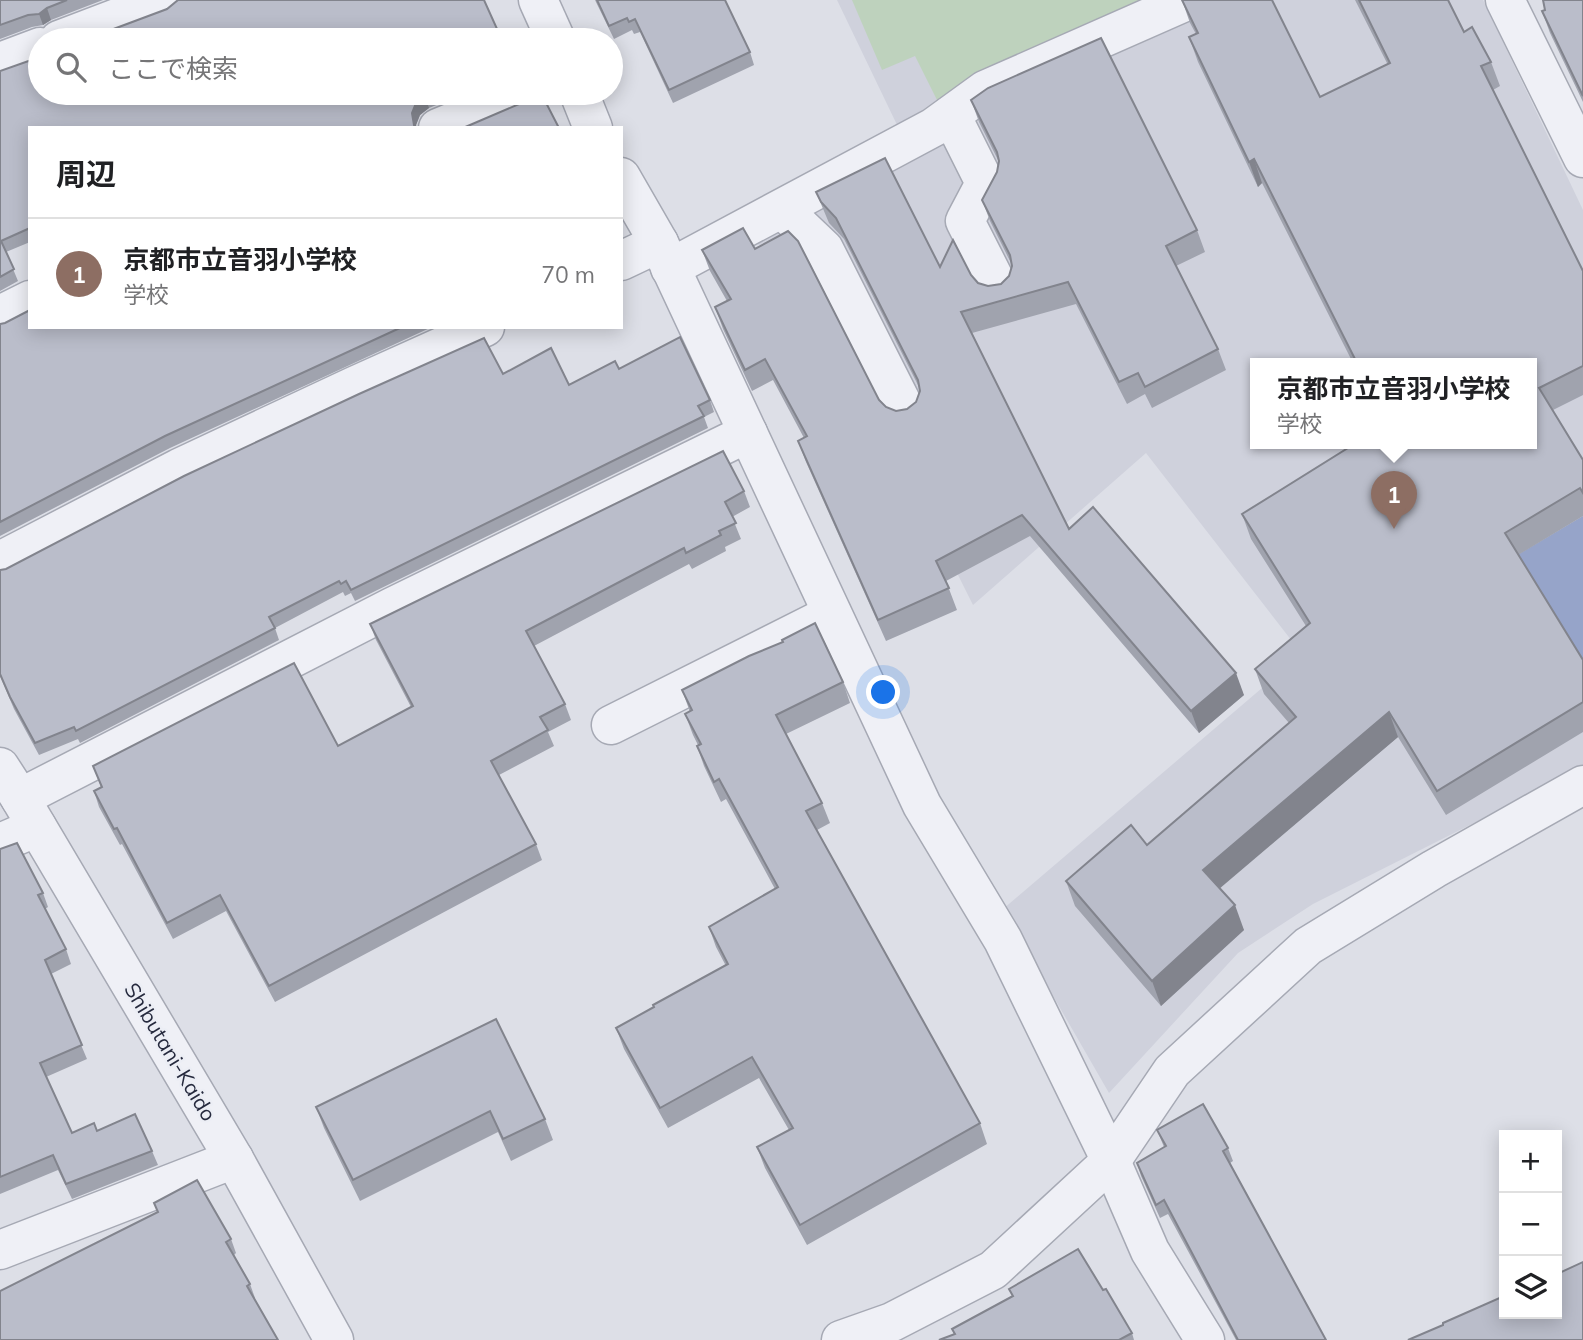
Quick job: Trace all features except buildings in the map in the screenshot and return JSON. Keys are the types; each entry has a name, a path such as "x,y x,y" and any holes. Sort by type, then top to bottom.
{"street":[{"path":"90,28 164,0"},
{"path":"538,0 551,28"},
{"path":"623,261 664,255 782,209 934,127 985,90 1189,0"},
{"path":"1505,0 1583,158"},
{"path":"0,62 28,52"},
{"path":"443,126 493,105"},
{"path":"584,105 592,126"},
{"path":"951,115 985,183 965,221 998,286"},
{"path":"623,181 664,255 922,805 1003,940 1111,1161 1150,1251 1205,1340"},
{"path":"782,209 824,249 906,411"},
{"path":"0,314 28,301"},
{"path":"0,561 179,468 481,329"},
{"path":"0,843 28,813 393,607 748,433"},
{"path":"611,725 832,614"},
{"name":"Shibutani-Kaido","path":"0,767 234,1159 334,1340"},
{"path":"841,1340 892,1322 993,1270 1111,1161 1172,1071 1308,946 1433,869 1583,785"},
{"path":"0,1250 234,1159"}],"shaded area":[{"path":"837,0 1483,0 1583,210 1583,768 1313,904 1238,953 1109,1093 1003,909 1302,654 1146,453 973,605 804,267 745,238 899,129"}],"green space":[{"path":"852,0 1154,0 937,100 915,56 882,70"}],"water":[{"path":"1583,516 1583,670 1514,557"}],"place":[{"name":"京都市立音羽小学校","path":"1394,529"}]}
